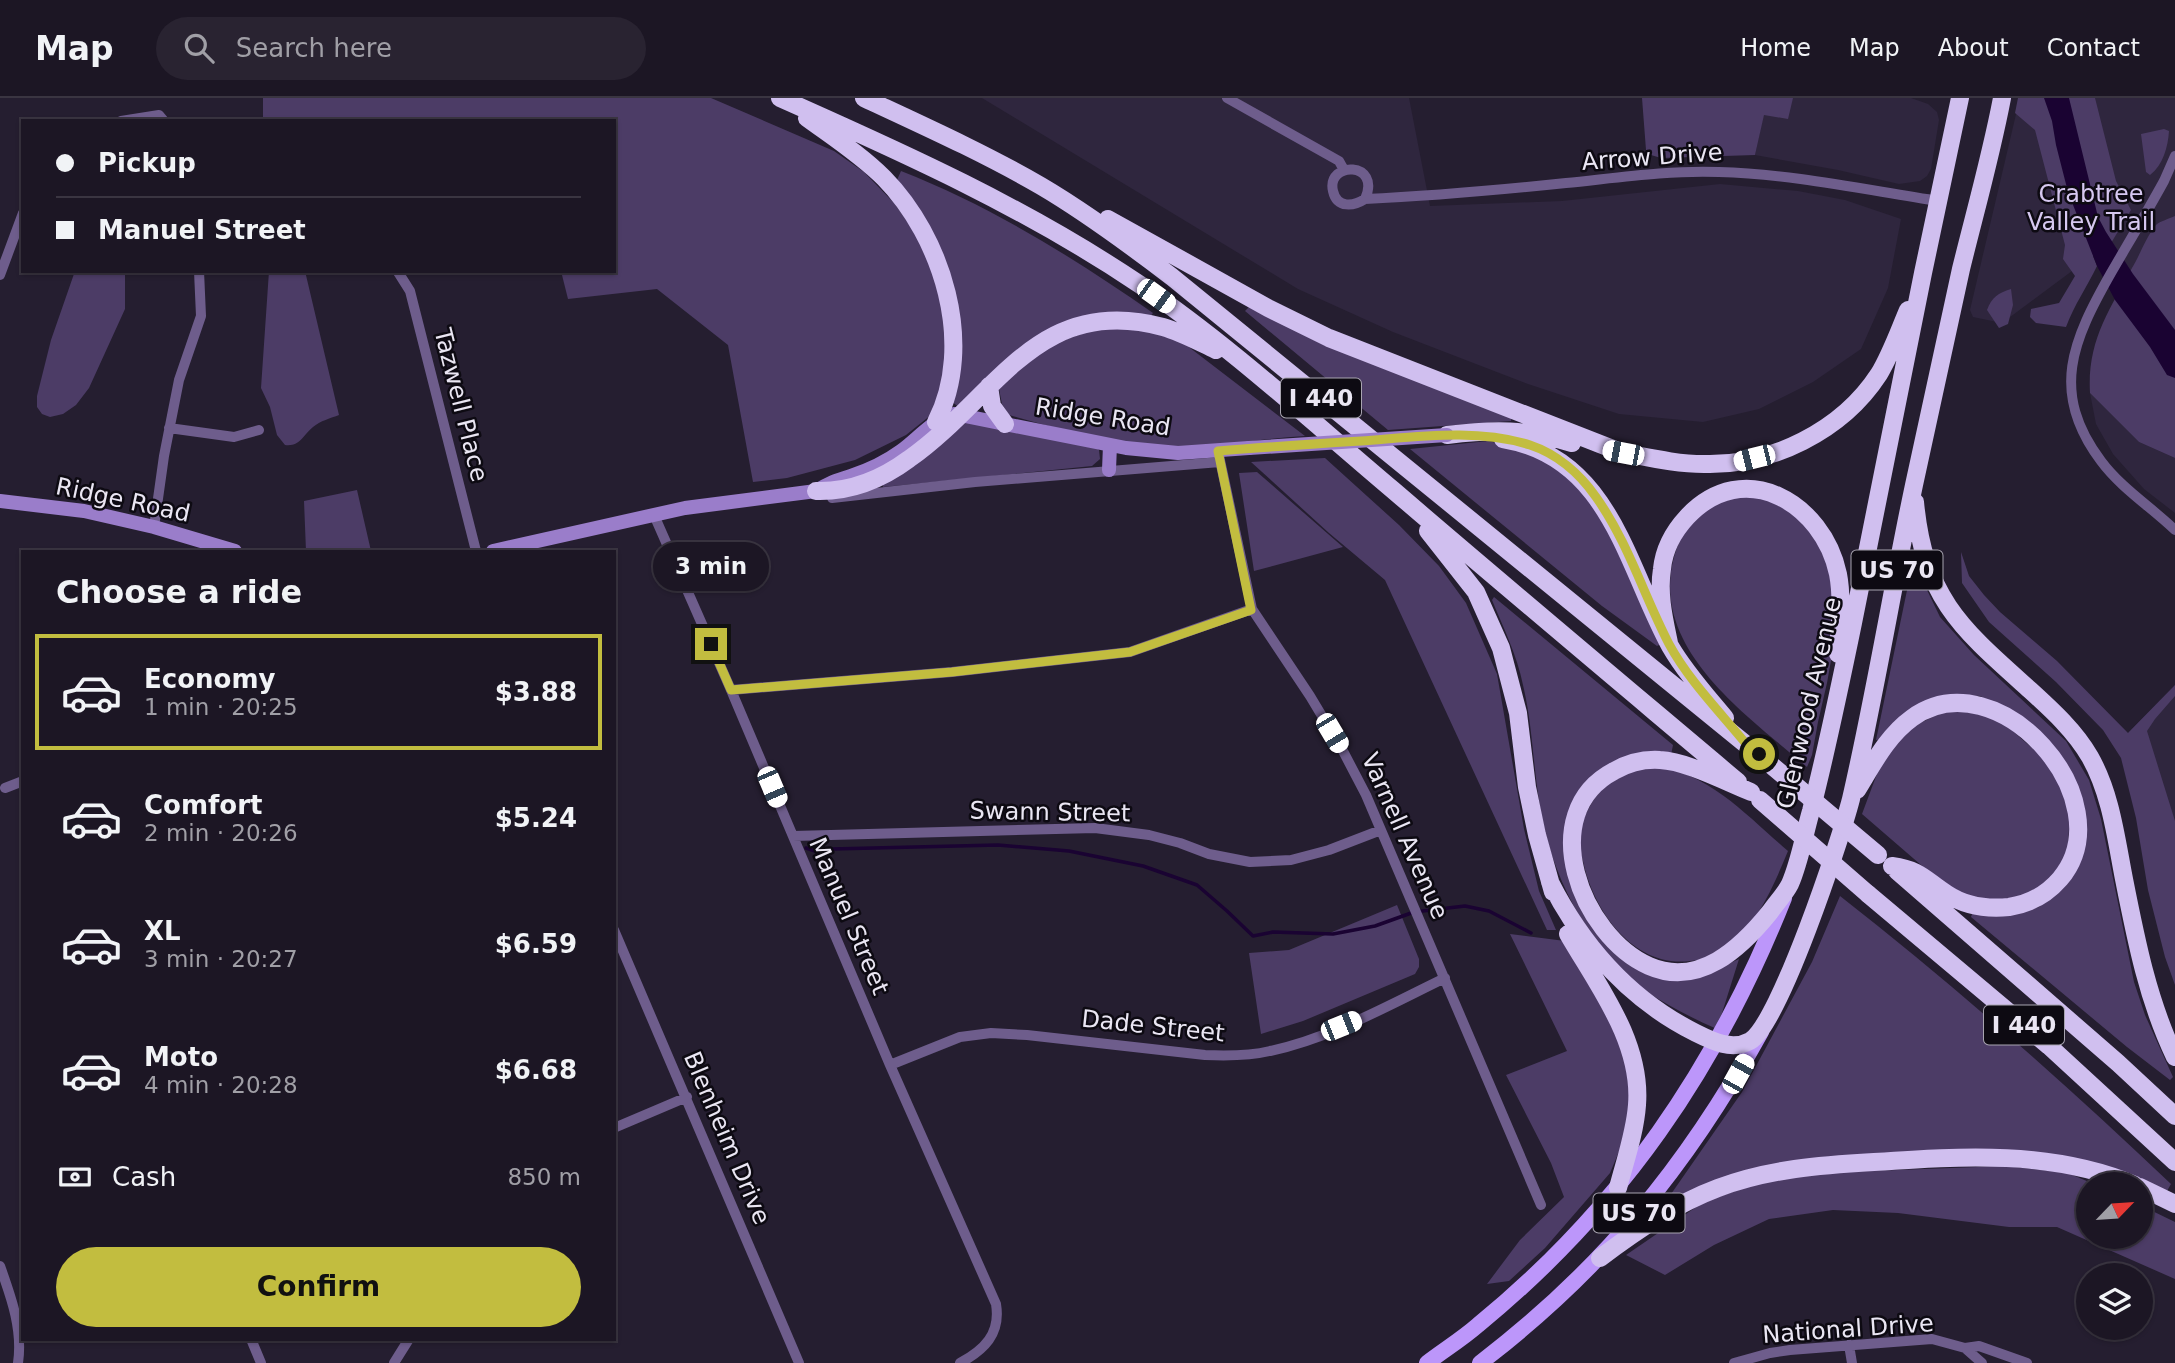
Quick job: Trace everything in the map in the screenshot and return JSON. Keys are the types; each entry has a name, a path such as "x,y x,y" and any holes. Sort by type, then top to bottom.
{"highway":[{"name":"I 440","path":"779,98 895,149 1043,224 1139,284 1190,321 2049,1046 2175,1162"},
{"path":"779,98 866,161 884,178 909,208 929,241 948,298 952,340 950,382 945,404 936,422"},
{"name":"I 440","path":"864,98 1043,187 1110,231 1172,277 1885,860 2108,1054 2175,1116"},
{"name":"Glenwood Avenue","path":"1789,886 1836,707 1959,98"},
{"name":"US 70","path":"1762,1031 1811,920 1850,802 1914,485 2003,98"},
{"path":"1043,187 1129,229 1268,308 1329,338 1623,453"},
{"path":"1447,435 1485,431 1526,432 1656,460 1705,464 1721,464 1769,455 1798,444 1822,429 1854,404 1878,376 1897,337 1923,271"},
{"path":"816,491 854,486 888,473 922,450 962,415 1015,361 1043,341 1082,325 1127,321 1164,327 1238,359"},
{"path":"989,386 992,407 1005,424"},
{"path":"1447,435 1504,439 1530,445 1551,455 1576,473 1605,510 1669,643 1685,669 1747,745"},
{"path":"1914,485 1924,549 1934,582 1943,600 1977,643 2060,719 2085,749 2096,770 2109,807 2144,973 2175,1057"},
{"path":"1669,643 1661,583 1664,558 1675,532 1691,513 1720,494 1740,489 1773,493 1798,506 1817,527 1829,548 1838,573 1840,604 1836,707"},
{"path":"1403,499 1476,592 1501,648 1518,713 1530,799 1542,859 1564,926 1618,1021 1635,1066 1638,1093 1636,1117 1618,1188"},
{"path":"1850,802 1886,744 1903,725 1929,709 1963,702 1995,710 2028,732 2054,762 2075,801 2079,826 2071,862 2056,883 2028,902 2001,907 1965,903 1949,896 1910,868 1885,860"},
{"path":"1755,796 1667,760 1631,763 1612,772 1587,792 1574,820 1572,852 1581,886 1599,922 1625,951 1651,967 1684,972 1699,970 1734,951 1757,928 1789,886"},
{"path":"1550,883 1582,937 1628,988 1660,1012 1717,1042 1732,1045 1751,1040 1762,1031"},
{"path":"1600,1258 1684,1202 1744,1179 1787,1169 1921,1158 1994,1157 2073,1165 2102,1172"},
{"path":"2153,1193 2175,1204"}],"main road":[{"name":"Glenwood Avenue","path":"1427,1363 1477,1326 1525,1284 1573,1238 1643,1157 1717,1042 1766,943 1789,886"},
{"name":"US 70","path":"1480,1363 1570,1288 1600,1258 1665,1183 1731,1086 1762,1031"}],"street":[{"path":"1227,98 1339,162 1344,170 1362,172 1368,180 1369,190 1365,199"},
{"path":"134,119 159,115 163,119"},
{"path":"2175,156 2164,181 2093,304 2078,337 2072,369 2073,407 2079,423 2102,462 2117,480 2175,530"},
{"name":"Arrow Drive","path":"1344,170 1337,174 1332,191 1336,198 1345,204 1356,205 1365,199 1448,195 1670,173 1716,172 1826,181 1939,201"},
{"path":"0,275 21,218"},
{"path":"154,527 178,380 201,316 199,273"},
{"name":"Tazwell Place","path":"399,273 410,291 476,550"},
{"name":"Ridge Road","path":"497,550 719,502 816,491 830,481 849,477 885,461 949,415 962,415 1110,445 1219,456"},
{"path":"169,428 234,437 259,430"},
{"name":"Ridge Road","path":"816,491 832,498 862,496 975,482 1109,471 1219,456 1250,448 1447,435"},
{"path":"1109,471 1110,445"},
{"name":"Varnell Avenue","path":"1219,456 1251,610 1310,696 1343,751 1381,830 1541,1205"},
{"name":"Ridge Road","path":"0,501 84,511 154,527 232,550"},
{"name":"Manuel Street","path":"654,515 890,1065 996,1304 997,1324 988,1344 960,1363"},
{"path":"731,690 952,672 1130,652 1251,610"},
{"path":"5,788 21,782"},
{"name":"Swann Street","path":"793,836 1095,828 1149,835 1209,854 1250,862 1291,860 1329,850 1381,830"},
{"name":"Blenheim Drive","path":"616,935 799,1363"},
{"name":"Dade Street","path":"890,1065 960,1037 991,1033 1052,1037 1205,1055 1232,1056 1267,1052 1297,1044 1364,1017 1445,978"},
{"path":"616,1127 687,1097"},
{"path":"0,1266 18,1328 18,1363"},
{"name":"National Drive","path":"1734,1363 1770,1353 1932,1339 1965,1348 1979,1346 2027,1363"},
{"path":"252,1341 261,1363"},
{"path":"394,1363 408,1341"},
{"path":"1849,1345 1852,1363"},
{"name":"National Drive","path":"1965,1348 1982,1363"}],"shaded area":[{"path":"982,98 1409,98 1430,206 1562,201 1720,184 1798,191 1845,200 1901,219 1888,288 1861,349 1813,382 1759,409 1703,422 1619,414 1528,384 1393,332 1298,289"},
{"path":"1767,98 1911,98 1928,104 1937,112 1939,120 1931,169 1920,181 1899,184 1755,155"},
{"path":"2044,98 2069,98 2098,217 2133,274 2175,330 2175,378 2167,375 2115,300 2097,266 2068,192"},
{"path":"2052,98 2175,98 2175,294 2144,311 2107,245 2002,323 1973,317 1970,310 2017,110"},
{"path":"2090,393 2139,442 2175,458 2175,513 2144,489 2113,454 2096,424"},
{"path":"2175,685 2175,880 2128,733"}],"green space":[{"path":"263,98 711,98 834,151 864,172 894,203 920,239 942,307 945,346 942,394 931,415 906,435 855,460 787,478 753,482 728,345 657,289 568,299 562,273 616,273 616,119 263,119"},
{"path":"1642,98 1793,98 1788,119 1764,115 1755,155 1661,158 1646,150"},
{"name":"Crabtree Valley Trail","path":"2018,98 2095,98 2116,181 2131,210 2102,258 2093,256 2097,266 2066,327 2036,323 2030,317 2031,309 2059,303 2075,276 2063,259 2065,245 2035,130 2015,113"},
{"path":"2164,129 2169,131 2166,149 2150,175 2146,172 2141,134"},
{"path":"901,171 967,200 1031,234 1153,313 1150,317 1113,313 1081,317 960,408 951,401 958,341 897,180"},
{"name":"Crabtree Valley Trail","path":"2175,216 2175,458 2139,442 2090,393 2090,374 2101,327 2146,240 2156,225"},
{"path":"74,273 125,273 125,309 89,388 76,405 63,414 50,417 42,414 37,407 37,396 51,340"},
{"path":"269,273 305,273 339,415 316,425 298,442 285,445 277,435 270,407 261,388"},
{"path":"2011,289 2013,305 2008,324 1999,328 1987,310 1996,296"},
{"path":"1249,307 1512,416 1511,421 1388,430 1245,311"},
{"path":"1104,326 1140,327 1181,341 1305,436 1167,447 1088,435 1009,415 1002,404 999,389 1005,378 1042,348"},
{"path":"962,420 1095,446 1099,450 1100,459 1092,466 883,487 882,480"},
{"path":"1488,441 1550,460 1599,511 1661,644 1657,646 1602,606 1410,449"},
{"path":"1325,458 1399,525 1439,566 1466,603 1497,674 1524,829 1539,891 1556,930 1547,930 1385,580 1251,462"},
{"path":"1257,472 1343,547 1254,571 1239,473"},
{"path":"357,490 371,550 306,550 304,501"},
{"path":"1735,496 1767,497 1811,527 1831,574 1835,638 1812,755 1807,767 1757,725 1709,677 1689,650 1676,621 1670,590 1678,545 1696,518"},
{"path":"1961,552 1969,576 1984,595 2057,661 2128,733 2175,685 2175,696 2147,731 2175,821 2175,985 2148,890 2136,818 2121,758 2103,730 2056,682 1989,622 1962,583"},
{"path":"1916,567 1940,617 1974,655 2066,741 2089,780 2101,819 2134,982 2145,1015 2173,1077 2170,1080 1971,917 1972,914 2010,915 2039,907 2070,878 2085,843 2083,808 2022,718 1980,696 1946,695 1882,739 1876,740 1911,571"},
{"path":"1494,597 1673,745 1671,755 1629,756 1607,766 1589,782 1574,803 1565,828 1567,857 1624,956 1704,975 1739,959 1717,1029 1663,1002 1625,973 1606,953 1574,906 1552,855 1544,828 1523,685 1492,600"},
{"path":"1950,709 1998,718 2048,762 2070,806 2068,851 2053,876 2035,891 2018,898 1998,901 1965,896 1943,884 1862,814 1881,763 1905,730"},
{"path":"1656,767 1675,771 1711,787 1788,851 1770,892 1746,929 1721,952 1704,959 1669,961 1634,945 1606,916 1588,880 1581,853 1579,835 1582,824 1599,793 1620,776"},
{"path":"1840,896 2050,1072 2171,1184 2167,1191 2153,1185 2153,1172 2124,1172 1904,1154 1672,1200 1669,1197 1742,1092 1812,962"},
{"path":"1397,905 1419,959 1415,974 1303,1021 1261,1034 1249,953 1289,950"},
{"path":"1510,934 1565,941 1605,1008 1630,1065 1631,1123 1610,1173 1545,1248 1509,1281 1487,1284 1520,1240 1564,1197 1551,1163 1506,1075 1567,1051"},
{"path":"2005,1166 2068,1173 2076,1176 2076,1235 2057,1227 2009,1227 1898,1213 1833,1210 1769,1219 1714,1245 1665,1275 1626,1255 1702,1203 1752,1185 1817,1173"},
{"path":"2153,1211 2175,1222 2175,1279 2153,1269 2153,1263 2139,1263 2109,1250 2152,1250"}],"waterway":[{"path":"806,848 815,851 998,845 1069,851 1143,866 1197,885 1253,936 1273,932 1333,934 1375,926 1414,912 1465,906 1489,911 1531,933"}],"route":[{"path":"711,644 731,690 952,672 1130,652 1251,610 1218,451 1447,435 1504,439 1541,449 1560,460 1590,489 1622,541 1676,656 1747,745 1759,754"}]}
